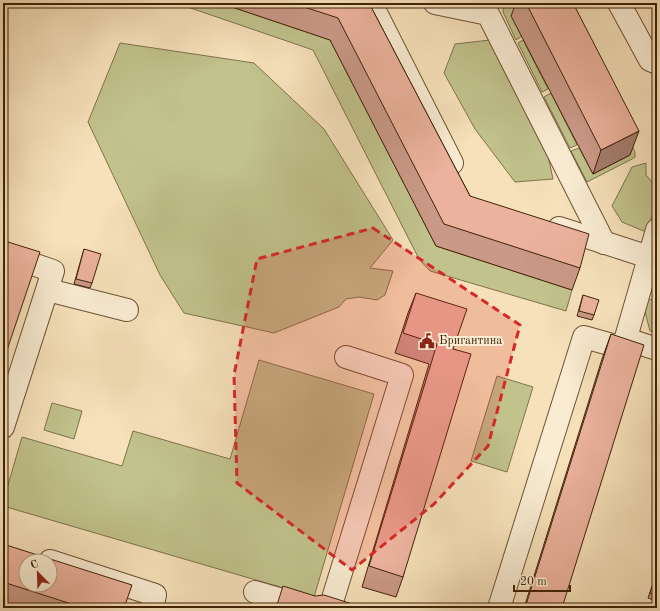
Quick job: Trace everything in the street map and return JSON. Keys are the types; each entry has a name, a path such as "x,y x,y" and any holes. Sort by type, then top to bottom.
{"lane":[{"path":"371,3 460,179"},
{"path":"435,3 488,14 604,243"},
{"path":"619,3 650,60 657,63"},
{"path":"538,221 649,257"},
{"path":"499,608 584,337 623,348 657,230"},
{"path":"3,254 53,271 3,427"},
{"path":"48,290 127,310"},
{"path":"626,339 657,349"},
{"path":"330,608 402,374 346,357"},
{"path":"58,563 155,595 152,608"},
{"path":"254,592 310,608"}],"highlighted area":[{"path":"373,228 520,325 488,446 434,504 352,570 237,483 234,375 257,259"}],"green space":[{"path":"176,3 220,3 330,40 436,246 572,290 566,311 430,271 419,259 313,50"},
{"path":"504,3 536,3 512,16 522,36 516,40 503,12"},
{"path":"560,3 635,152 635,157 632,159 587,182 571,151 579,148 593,174"},
{"path":"490,40 545,142 553,179 515,182 475,129 444,73 455,44"},
{"path":"523,40 548,89 542,92 518,43"},
{"path":"120,43 254,63 324,129 393,240 370,268 393,271 385,295 377,300 359,297 346,299 339,307 274,333 184,313 160,275 88,122"},
{"path":"551,93 577,145 570,148 544,97"},
{"path":"646,163 646,175 657,188 657,203 646,232 622,222 612,206 632,167"},
{"path":"648,299 657,301 657,316 654,325 657,326 657,333 650,331 645,312"},
{"path":"259,360 374,394 314,597 3,506 22,437 122,466 133,431 230,459"},
{"path":"497,376 533,387 507,472 471,461"},
{"path":"52,403 82,411 74,439 44,430"}],"building":[{"path":"292,3 369,3 470,196 589,234 580,268 444,224 338,18"},
{"path":"526,3 573,3 639,131 601,150"},
{"path":"3,238 8,242 40,252 3,362"},
{"path":"84,249 101,254 92,283 76,279"},
{"path":"416,293 467,309 453,349 471,354 403,577 369,566 437,344 403,333"},
{"path":"583,295 599,300 594,315 579,311"},
{"path":"611,334 644,345 562,608 525,608"},
{"path":"3,544 31,553 18,553 18,587 3,582"},
{"path":"58,561 132,585 124,608 84,608 37,593 58,593"},
{"path":"657,572 657,595 650,593"},
{"path":"283,586 315,596 324,595 365,608 276,608"}],"place":[{"name":"Бригантина","path":"427,341"}]}
